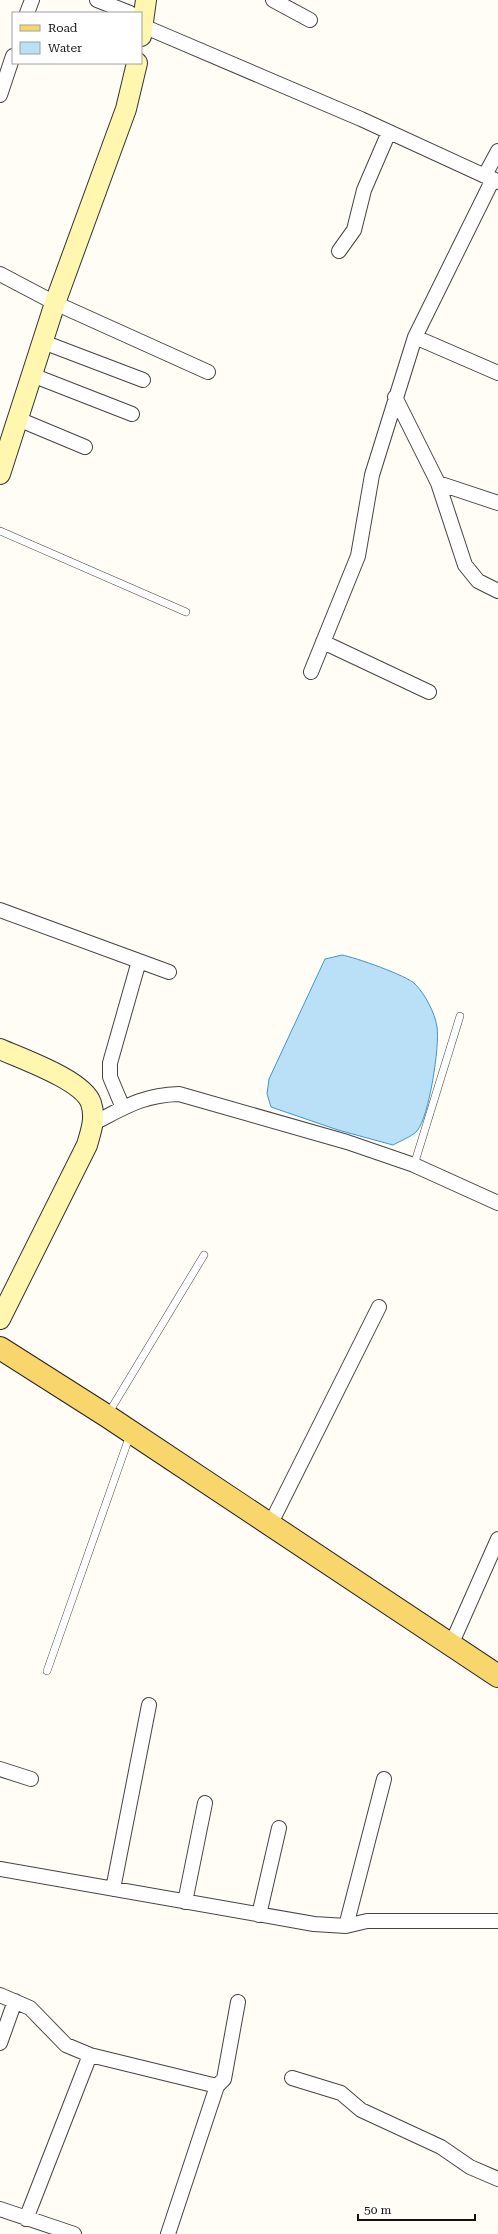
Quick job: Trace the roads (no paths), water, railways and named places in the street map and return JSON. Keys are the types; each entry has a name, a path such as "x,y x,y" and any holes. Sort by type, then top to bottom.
{"main road":[{"path":"0,474 55,303 126,109 137,64"},
{"path":"0,1049 54,1072 78,1087 91,1102 94,1123 87,1145 0,1319"},
{"path":"0,1348 107,1416 498,1676"}],"street":[{"path":"27,12 32,0"},
{"path":"97,0 126,12"},
{"path":"274,0 310,20"},
{"path":"142,18 492,178"},
{"path":"0,95 12,59"},
{"path":"339,251 354,230 364,190 389,132"},
{"path":"311,672 358,556 372,475 395,396 415,337 492,178 498,151"},
{"path":"0,274 55,303 208,372"},
{"path":"415,337 498,373"},
{"path":"43,342 143,380"},
{"path":"32,375 132,414"},
{"path":"395,396 438,483 465,565 478,581 498,591"},
{"path":"18,418 85,447"},
{"path":"438,483 498,503"},
{"path":"323,642 429,692"},
{"path":"0,910 169,972"},
{"path":"123,1108 110,1077 110,1063 140,961"},
{"path":"94,1123 146,1098 178,1094 347,1142 414,1165 498,1203"},
{"path":"270,1525 379,1307"},
{"path":"451,1645 498,1539"},
{"path":"113,1889 149,1706"},
{"path":"0,1769 31,1779"},
{"path":"346,1926 384,1779"},
{"path":"185,1902 205,1803"},
{"path":"259,1915 279,1828"},
{"path":"0,1869 314,1924 346,1926 367,1921 498,1921"},
{"path":"0,1995 15,2001 39,2015 66,2045 90,2055 217,2086"},
{"path":"0,2043 15,2001"},
{"path":"168,2234 217,2086 224,2079 238,2002"},
{"path":"26,2219 90,2055"},
{"path":"292,2078 341,2093 361,2110 441,2147 470,2167 498,2179"},
{"path":"0,2208 26,2219 74,2234"}],"lane":[{"path":"0,531 186,612"},
{"path":"414,1165 460,1016"},
{"path":"107,1416 204,1255"},
{"path":"47,1671 131,1432"}],"water":[{"path":"342,955 380,967 402,976 415,984 426,998 436,1022 437,1049 433,1081 426,1112 415,1133 393,1145 338,1130 271,1107 267,1094 269,1079 325,959"}]}
